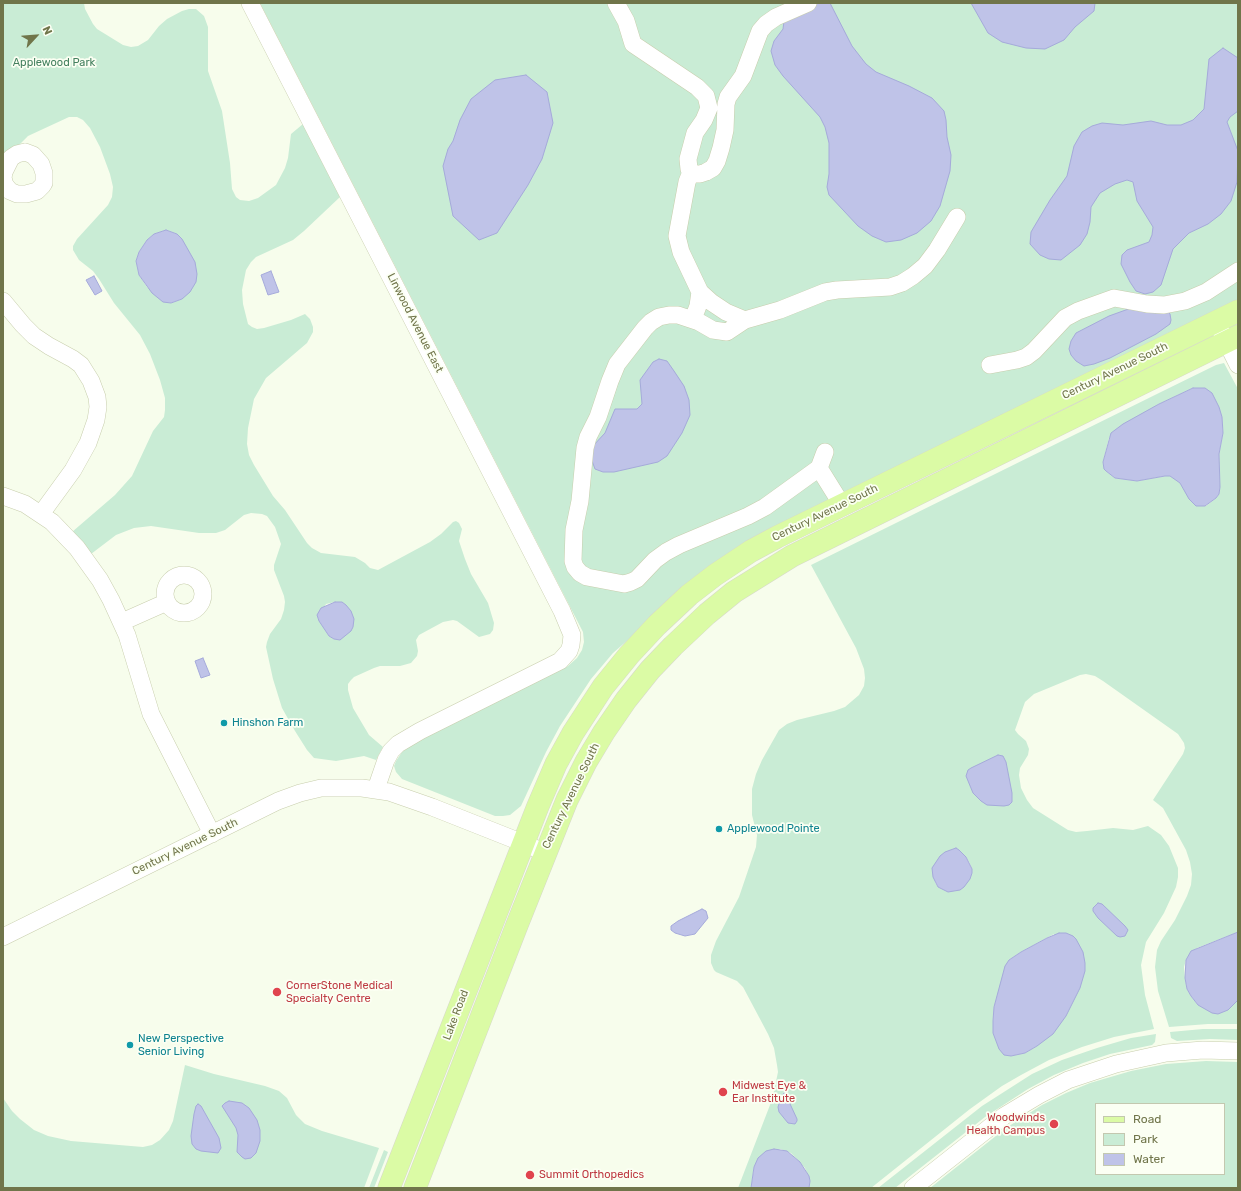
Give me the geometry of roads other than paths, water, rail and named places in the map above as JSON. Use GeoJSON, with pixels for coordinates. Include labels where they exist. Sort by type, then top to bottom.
{"type":"FeatureCollection","features":[{"type":"Feature","properties":{"kind":"main road","name":"Century Avenue South"},"geometry":{"type":"LineString","coordinates":[[523,843],[546,786],[573,733],[603,687],[642,640],[689,595],[729,566],[771,540],[1238,311]]}},
{"type":"Feature","properties":{"kind":"main road","name":"Century Avenue South"},"geometry":{"type":"LineString","coordinates":[[546,853],[567,800],[586,762],[626,700],[650,670],[673,646],[707,614],[734,592],[807,548],[1232,339]]}},
{"type":"Feature","properties":{"kind":"main road","name":"Lake Road"},"geometry":{"type":"LineString","coordinates":[[389,1188],[523,843]]}},
{"type":"Feature","properties":{"kind":"main road"},"geometry":{"type":"LineString","coordinates":[[416,1188],[546,853]]}},
{"type":"Feature","properties":{"kind":"street","name":"Linwood Avenue East"},"geometry":{"type":"LineString","coordinates":[[250,3],[571,631],[571,645],[568,654],[558,662],[420,731],[398,744],[391,751],[386,760],[376,789]]}},
{"type":"Feature","properties":{"kind":"street"},"geometry":{"type":"LineString","coordinates":[[616,3],[626,21],[632,44],[697,86],[702,90],[707,98],[709,108],[707,114],[695,133],[691,145],[688,165],[691,172],[687,182],[678,236],[681,252],[700,292],[711,302],[726,312],[745,320]]}},
{"type":"Feature","properties":{"kind":"street"},"geometry":{"type":"LineString","coordinates":[[691,172],[696,174],[704,173],[713,168],[717,161],[725,130],[728,97],[743,76],[760,31],[766,24],[779,15],[808,3]]}},
{"type":"Feature","properties":{"kind":"street"},"geometry":{"type":"LineString","coordinates":[[707,98],[726,106]]}},
{"type":"Feature","properties":{"kind":"street"},"geometry":{"type":"LineString","coordinates":[[825,452],[819,468],[765,507],[748,516],[679,544],[655,560],[637,579],[631,582],[624,584],[587,577],[580,573],[575,567],[573,561],[574,536],[580,501],[585,448],[588,437],[598,417],[617,364],[651,322],[659,317],[678,315],[693,319],[713,330],[726,332],[745,320],[780,310],[825,292],[890,287],[902,283],[925,266],[937,250],[957,216]]}},
{"type":"Feature","properties":{"kind":"street"},"geometry":{"type":"LineString","coordinates":[[990,365],[1026,357],[1065,318],[1078,311],[1114,298],[1147,304],[1164,305],[1185,301],[1206,292],[1238,271]]}},
{"type":"Feature","properties":{"kind":"street"},"geometry":{"type":"LineString","coordinates":[[693,319],[698,306],[700,292]]}},
{"type":"Feature","properties":{"kind":"street"},"geometry":{"type":"LineString","coordinates":[[3,301],[23,326],[34,336],[73,359],[90,377],[96,392],[97,414],[94,428],[88,443],[73,470],[41,514]]}},
{"type":"Feature","properties":{"kind":"street"},"geometry":{"type":"LineString","coordinates":[[1217,321],[1232,339],[1238,364]]}},
{"type":"Feature","properties":{"kind":"street"},"geometry":{"type":"LineString","coordinates":[[819,468],[842,505]]}},
{"type":"Feature","properties":{"kind":"street"},"geometry":{"type":"LineString","coordinates":[[3,496],[21,502],[41,514],[60,530],[87,560],[106,590],[122,622],[130,643],[150,711],[212,834]]}},
{"type":"Feature","properties":{"kind":"street"},"geometry":{"type":"LineString","coordinates":[[122,622],[167,602]]}},
{"type":"Feature","properties":{"kind":"street","name":"Century Avenue South"},"geometry":{"type":"LineString","coordinates":[[3,937],[278,801],[307,790],[329,787],[376,789],[405,797],[546,853]]}},
{"type":"Feature","properties":{"kind":"street"},"geometry":{"type":"LineString","coordinates":[[913,1188],[1004,1116],[1039,1094],[1068,1080],[1116,1064],[1161,1054],[1203,1050],[1238,1051]]}},
{"type":"Feature","properties":{"kind":"water"},"geometry":{"type":"Polygon","coordinates":[[[794,3],[830,3],[852,46],[866,64],[876,72],[932,98],[944,111],[951,155],[950,171],[940,206],[931,221],[917,233],[901,240],[886,242],[872,236],[858,226],[829,195],[827,187],[829,174],[829,143],[825,127],[820,117],[775,65],[771,51],[774,41],[783,29],[784,21],[794,3]]]}},
{"type":"Feature","properties":{"kind":"water"},"geometry":{"type":"Polygon","coordinates":[[[971,3],[1095,3],[1094,11],[1075,27],[1064,40],[1045,49],[1026,48],[1002,42],[988,33],[971,3]]]}},
{"type":"Feature","properties":{"kind":"water"},"geometry":{"type":"Polygon","coordinates":[[[1223,48],[1238,58],[1238,111],[1230,117],[1227,122],[1238,151],[1237,182],[1231,201],[1221,214],[1208,224],[1189,233],[1173,249],[1161,285],[1153,292],[1145,294],[1136,291],[1121,264],[1122,255],[1127,250],[1149,242],[1153,227],[1137,201],[1133,182],[1127,180],[1115,184],[1100,193],[1091,207],[1090,222],[1087,234],[1080,245],[1061,260],[1049,259],[1040,255],[1030,244],[1031,232],[1050,200],[1067,176],[1074,146],[1082,132],[1092,126],[1102,123],[1123,125],[1151,121],[1167,125],[1181,125],[1193,120],[1204,109],[1209,59],[1223,48]]]}},
{"type":"Feature","properties":{"kind":"water"},"geometry":{"type":"Polygon","coordinates":[[[526,75],[547,92],[553,123],[542,159],[528,185],[497,233],[479,240],[453,216],[443,166],[448,149],[453,141],[460,120],[471,99],[495,80],[526,75]]]}},
{"type":"Feature","properties":{"kind":"water"},"geometry":{"type":"Polygon","coordinates":[[[166,230],[177,234],[182,239],[195,262],[197,274],[196,282],[190,292],[182,299],[171,303],[163,302],[152,293],[139,275],[136,261],[139,252],[147,240],[154,234],[166,230]]]}},
{"type":"Feature","properties":{"kind":"water"},"geometry":{"type":"Polygon","coordinates":[[[271,271],[279,292],[268,295],[261,275],[271,271]]]}},
{"type":"Feature","properties":{"kind":"water"},"geometry":{"type":"Polygon","coordinates":[[[94,276],[102,291],[95,295],[86,280],[94,276]]]}},
{"type":"Feature","properties":{"kind":"water"},"geometry":{"type":"Polygon","coordinates":[[[1134,307],[1167,310],[1170,314],[1170,324],[1156,334],[1110,358],[1084,366],[1076,361],[1071,355],[1069,349],[1071,341],[1076,333],[1109,316],[1134,307]]]}},
{"type":"Feature","properties":{"kind":"water"},"geometry":{"type":"Polygon","coordinates":[[[659,359],[667,361],[684,386],[689,400],[690,415],[682,433],[667,456],[658,462],[614,472],[603,472],[595,469],[591,458],[592,447],[605,433],[615,409],[637,409],[642,404],[640,380],[653,362],[659,359]]]}},
{"type":"Feature","properties":{"kind":"water"},"geometry":{"type":"Polygon","coordinates":[[[1193,388],[1205,388],[1212,393],[1222,417],[1223,433],[1219,454],[1220,487],[1219,494],[1216,498],[1205,506],[1196,506],[1189,499],[1180,483],[1170,476],[1137,481],[1115,478],[1104,469],[1103,462],[1111,433],[1123,424],[1159,404],[1193,388]]]}},
{"type":"Feature","properties":{"kind":"water"},"geometry":{"type":"Polygon","coordinates":[[[335,602],[342,602],[346,605],[351,611],[354,619],[351,631],[340,640],[329,636],[319,621],[317,615],[321,608],[335,602]]]}},
{"type":"Feature","properties":{"kind":"water"},"geometry":{"type":"Polygon","coordinates":[[[203,658],[210,675],[201,678],[195,661],[203,658]]]}},
{"type":"Feature","properties":{"kind":"water"},"geometry":{"type":"Polygon","coordinates":[[[998,755],[1003,756],[1006,762],[1012,793],[1012,802],[1009,805],[1004,806],[987,805],[981,801],[973,793],[966,776],[968,770],[971,768],[998,755]]]}},
{"type":"Feature","properties":{"kind":"water"},"geometry":{"type":"Polygon","coordinates":[[[956,848],[966,857],[972,869],[972,873],[970,879],[964,887],[960,890],[948,892],[938,887],[933,877],[932,868],[940,856],[945,852],[956,848]]]}},
{"type":"Feature","properties":{"kind":"water"},"geometry":{"type":"Polygon","coordinates":[[[1098,903],[1102,904],[1125,926],[1128,930],[1125,936],[1117,936],[1098,918],[1093,911],[1093,908],[1098,903]]]}},
{"type":"Feature","properties":{"kind":"water"},"geometry":{"type":"Polygon","coordinates":[[[702,909],[706,911],[708,918],[695,934],[685,936],[671,930],[671,926],[678,921],[702,909]]]}},
{"type":"Feature","properties":{"kind":"water"},"geometry":{"type":"Polygon","coordinates":[[[1238,932],[1238,1000],[1228,1010],[1218,1014],[1212,1013],[1198,1005],[1187,989],[1185,978],[1186,960],[1191,951],[1238,932]]]}},
{"type":"Feature","properties":{"kind":"water"},"geometry":{"type":"Polygon","coordinates":[[[1059,933],[1066,933],[1073,936],[1083,952],[1085,971],[1080,988],[1066,1016],[1053,1034],[1025,1053],[1011,1056],[1004,1055],[999,1049],[993,1033],[993,1021],[994,1007],[1005,966],[1009,960],[1021,952],[1059,933]]]}},
{"type":"Feature","properties":{"kind":"water"},"geometry":{"type":"Polygon","coordinates":[[[785,1093],[797,1119],[795,1124],[788,1123],[779,1112],[778,1107],[783,1094],[785,1093]]]}},
{"type":"Feature","properties":{"kind":"water"},"geometry":{"type":"Polygon","coordinates":[[[229,1101],[242,1103],[249,1108],[257,1120],[260,1130],[260,1141],[256,1153],[251,1158],[245,1159],[237,1152],[238,1135],[236,1128],[222,1106],[229,1101]]]}},
{"type":"Feature","properties":{"kind":"water"},"geometry":{"type":"Polygon","coordinates":[[[198,1104],[201,1106],[219,1138],[221,1148],[218,1153],[201,1151],[196,1149],[192,1144],[191,1136],[194,1114],[198,1104]]]}},
{"type":"Feature","properties":{"kind":"water"},"geometry":{"type":"Polygon","coordinates":[[[774,1149],[787,1151],[800,1162],[809,1176],[809,1188],[751,1188],[754,1167],[758,1158],[766,1151],[774,1149]]]}},
{"type":"Feature","properties":{"kind":"place","name":"Hinshon Farm"},"geometry":{"type":"Point","coordinates":[224,723]}},
{"type":"Feature","properties":{"kind":"place","name":"Applewood Pointe"},"geometry":{"type":"Point","coordinates":[719,829]}},
{"type":"Feature","properties":{"kind":"place","name":"CornerStone Medical Specialty Centre"},"geometry":{"type":"Point","coordinates":[277,992]}},
{"type":"Feature","properties":{"kind":"place","name":"New Perspective Senior Living"},"geometry":{"type":"Point","coordinates":[130,1045]}},
{"type":"Feature","properties":{"kind":"place","name":"Midwest Eye & Ear Institute"},"geometry":{"type":"Point","coordinates":[723,1092]}},
{"type":"Feature","properties":{"kind":"place","name":"Woodwinds Health Campus"},"geometry":{"type":"Point","coordinates":[1054,1124]}},
{"type":"Feature","properties":{"kind":"place","name":"Summit Orthopedics"},"geometry":{"type":"Point","coordinates":[530,1175]}},
{"type":"Feature","properties":{"kind":"park label","name":"Applewood Park"},"geometry":{"type":"Point","coordinates":[54,63]}}]}
